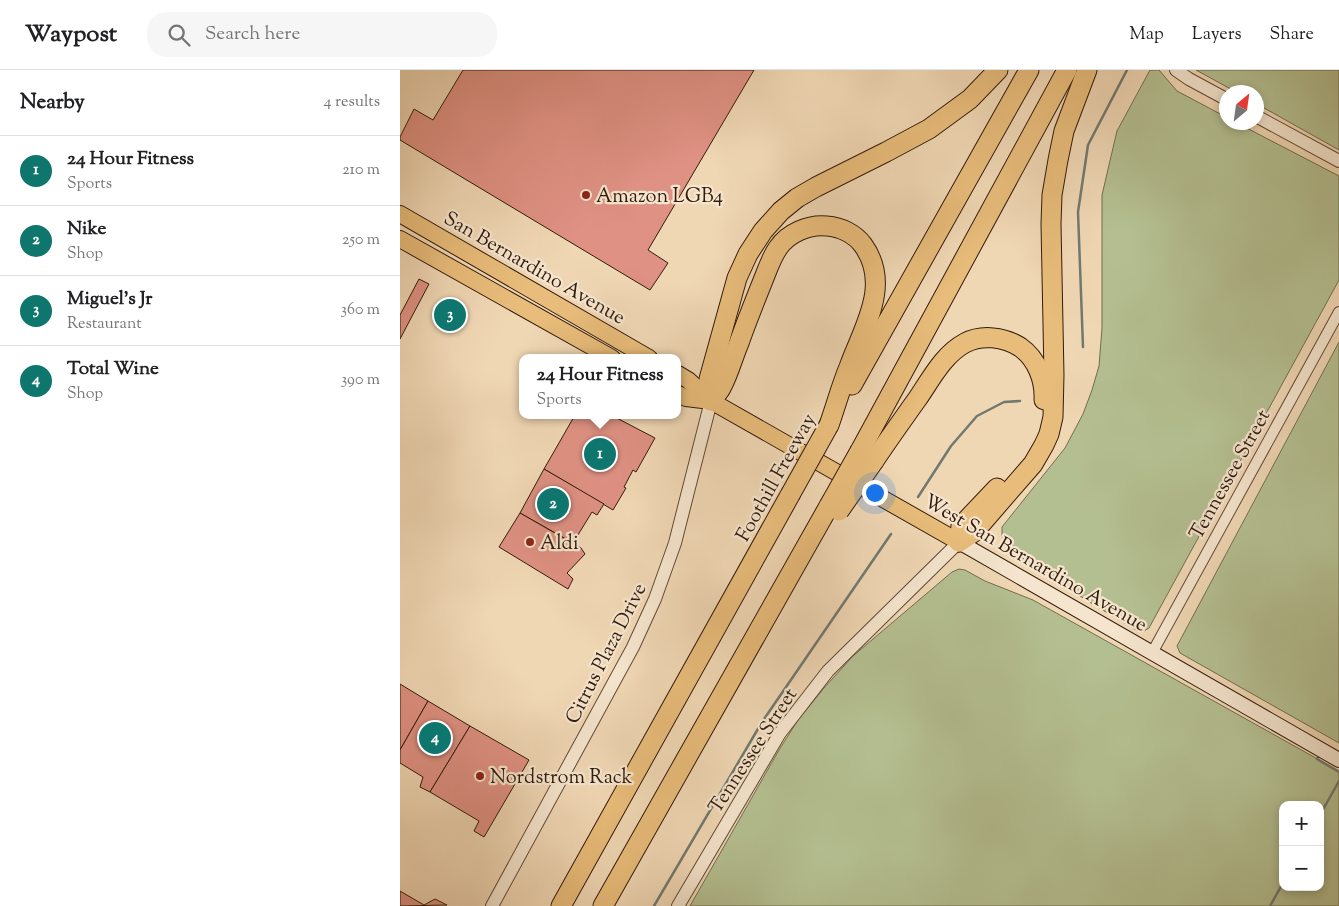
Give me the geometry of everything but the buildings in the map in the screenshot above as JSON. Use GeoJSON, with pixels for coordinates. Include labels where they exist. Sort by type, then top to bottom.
{"type":"FeatureCollection","features":[{"type":"Feature","properties":{"kind":"highway"},"geometry":{"type":"LineString","coordinates":[[711,401],[709,380],[737,278],[748,254],[763,231],[781,211],[797,198],[929,129],[970,99],[998,70]]}},
{"type":"Feature","properties":{"kind":"highway","name":"Foothill Freeway"},"geometry":{"type":"LineString","coordinates":[[561,906],[1029,70]]}},
{"type":"Feature","properties":{"kind":"highway"},"geometry":{"type":"LineString","coordinates":[[603,906],[809,541],[834,509],[867,456],[1067,70]]}},
{"type":"Feature","properties":{"kind":"highway"},"geometry":{"type":"LineString","coordinates":[[958,542],[974,532],[1033,464],[1049,434],[1053,417],[1054,375],[1052,195],[1064,131],[1088,70]]}},
{"type":"Feature","properties":{"kind":"highway"},"geometry":{"type":"LineString","coordinates":[[711,401],[722,387],[777,249],[787,238],[802,229],[819,225],[831,226],[842,229],[852,235],[869,254],[874,266],[876,293],[829,425]]}},
{"type":"Feature","properties":{"kind":"highway"},"geometry":{"type":"LineString","coordinates":[[867,456],[954,350],[966,342],[990,337],[1013,343],[1024,350],[1039,368],[1042,380],[1044,394],[1040,426],[1020,463],[961,526],[958,542]]}},
{"type":"Feature","properties":{"kind":"main road","name":"San Bernardino Avenue"},"geometry":{"type":"LineString","coordinates":[[400,214],[642,354]]}},
{"type":"Feature","properties":{"kind":"main road","name":"San Bernardino Avenue"},"geometry":{"type":"LineString","coordinates":[[400,239],[605,354]]}},
{"type":"Feature","properties":{"kind":"main road"},"geometry":{"type":"LineString","coordinates":[[681,376],[711,401]]}},
{"type":"Feature","properties":{"kind":"main road"},"geometry":{"type":"LineString","coordinates":[[681,396],[686,398],[711,401]]}},
{"type":"Feature","properties":{"kind":"main road","name":"West San Bernardino Avenue"},"geometry":{"type":"LineString","coordinates":[[711,401],[1339,760]]}},
{"type":"Feature","properties":{"kind":"street"},"geometry":{"type":"LineString","coordinates":[[1176,70],[1191,74],[1219,94]]}},
{"type":"Feature","properties":{"kind":"street"},"geometry":{"type":"LineString","coordinates":[[1264,120],[1339,161]]}},
{"type":"Feature","properties":{"kind":"street","name":"Tennessee Street"},"geometry":{"type":"LineString","coordinates":[[1152,653],[1339,312]]}},
{"type":"Feature","properties":{"kind":"street","name":"Citrus Plaza Drive"},"geometry":{"type":"LineString","coordinates":[[492,906],[628,655],[656,599],[675,543],[711,401]]}},
{"type":"Feature","properties":{"kind":"street","name":"Tennessee Street"},"geometry":{"type":"LineString","coordinates":[[678,906],[780,734],[828,671],[958,542]]}},
{"type":"Feature","properties":{"kind":"green space"},"geometry":{"type":"Polygon","coordinates":[[[1150,70],[1159,70],[1177,91],[1219,113],[1219,130],[1250,130],[1339,176],[1339,280],[1149,628],[1144,631],[1138,631],[1086,600],[1048,573],[1010,551],[1004,543],[1002,535],[1002,527],[1065,448],[1083,414],[1099,366],[1102,328],[1102,195],[1117,131],[1150,70]]]}},
{"type":"Feature","properties":{"kind":"green space"},"geometry":{"type":"Polygon","coordinates":[[[1196,70],[1339,70],[1339,150],[1264,108],[1264,85],[1223,85],[1196,70]]]}},
{"type":"Feature","properties":{"kind":"green space"},"geometry":{"type":"Polygon","coordinates":[[[1339,342],[1339,743],[1180,653],[1177,646],[1339,342]]]}},
{"type":"Feature","properties":{"kind":"green space"},"geometry":{"type":"Polygon","coordinates":[[[959,569],[1033,600],[1339,771],[1339,906],[690,906],[798,720],[853,656],[952,572],[959,569]]]}},
{"type":"Feature","properties":{"kind":"waterway"},"geometry":{"type":"LineString","coordinates":[[1083,347],[1078,212],[1088,145],[1127,70]]}},
{"type":"Feature","properties":{"kind":"waterway"},"geometry":{"type":"LineString","coordinates":[[918,497],[951,446],[977,416],[1004,402],[1020,401]]}},
{"type":"Feature","properties":{"kind":"waterway"},"geometry":{"type":"LineString","coordinates":[[654,906],[762,722],[891,534]]}},
{"type":"Feature","properties":{"kind":"waterway"},"geometry":{"type":"LineString","coordinates":[[1319,756],[1317,759],[1339,772]]}},
{"type":"Feature","properties":{"kind":"waterway"},"geometry":{"type":"LineString","coordinates":[[1324,808],[1339,781]]}},
{"type":"Feature","properties":{"kind":"waterway"},"geometry":{"type":"LineString","coordinates":[[1270,906],[1279,890]]}},
{"type":"Feature","properties":{"kind":"place","name":"Amazon LGB4"},"geometry":{"type":"Point","coordinates":[586,195]}},
{"type":"Feature","properties":{"kind":"place","name":"Miguel's Jr"},"geometry":{"type":"Point","coordinates":[450,315]}},
{"type":"Feature","properties":{"kind":"place","name":"24 Hour Fitness"},"geometry":{"type":"Point","coordinates":[600,454]}},
{"type":"Feature","properties":{"kind":"place","name":"Nike"},"geometry":{"type":"Point","coordinates":[553,504]}},
{"type":"Feature","properties":{"kind":"place","name":"Aldi"},"geometry":{"type":"Point","coordinates":[530,542]}},
{"type":"Feature","properties":{"kind":"place","name":"Total Wine"},"geometry":{"type":"Point","coordinates":[435,738]}},
{"type":"Feature","properties":{"kind":"place","name":"Nordstrom Rack"},"geometry":{"type":"Point","coordinates":[480,776]}}]}
